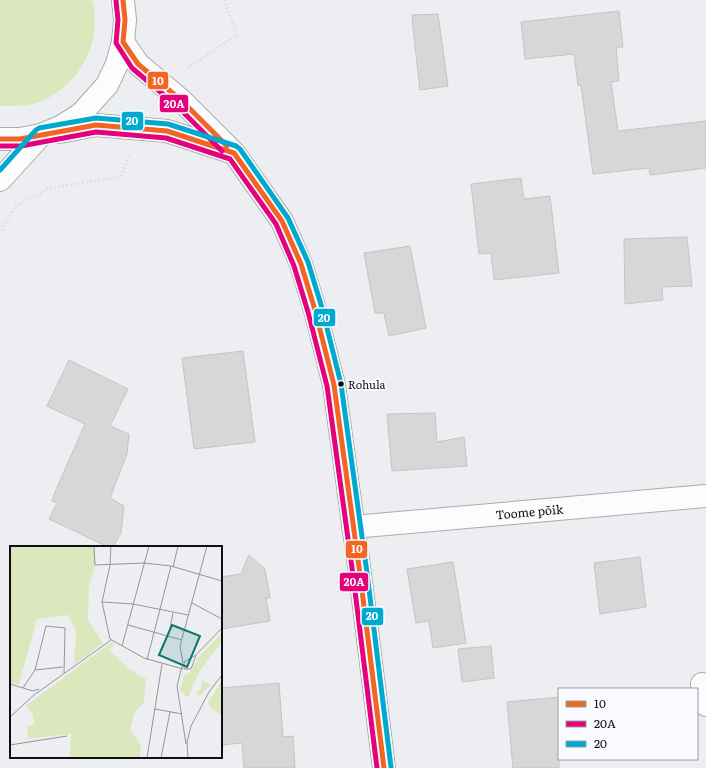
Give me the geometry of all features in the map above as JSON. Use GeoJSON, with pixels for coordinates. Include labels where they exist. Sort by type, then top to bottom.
{"type":"FeatureCollection","features":[{"type":"Feature","properties":{"kind":"main road"},"geometry":{"type":"LineString","coordinates":[[0,180],[41,135],[62,126],[81,114],[107,85],[117,64],[123,42],[125,20],[123,0]]}},
{"type":"Feature","properties":{"kind":"main road"},"geometry":{"type":"LineString","coordinates":[[123,42],[138,64],[182,101],[234,153],[282,221],[301,264],[315,310],[334,385],[384,768]]}},
{"type":"Feature","properties":{"kind":"main road"},"geometry":{"type":"LineString","coordinates":[[0,139],[20,139],[96,125],[167,131],[234,153]]}},
{"type":"Feature","properties":{"kind":"main road","name":"Toome põik"},"geometry":{"type":"LineString","coordinates":[[353,527],[706,496]]}},
{"type":"Feature","properties":{"kind":"main road"},"geometry":{"type":"LineString","coordinates":[[702,684],[706,705]]}},
{"type":"Feature","properties":{"kind":"path"},"geometry":{"type":"LineString","coordinates":[[224,0],[237,35]]}},
{"type":"Feature","properties":{"kind":"green space"},"geometry":{"type":"Polygon","coordinates":[[[0,0],[92,0],[95,16],[94,31],[91,46],[85,61],[77,74],[66,86],[53,95],[34,104],[0,106],[0,0]]]}},
{"type":"Feature","properties":{"kind":"building"},"geometry":{"type":"Polygon","coordinates":[[[619,11],[623,47],[616,47],[619,81],[611,82],[618,131],[706,121],[706,168],[650,175],[649,168],[593,174],[581,85],[578,86],[574,54],[525,59],[521,22],[619,11]]]}},
{"type":"Feature","properties":{"kind":"building"},"geometry":{"type":"Polygon","coordinates":[[[438,14],[448,86],[420,90],[412,15],[438,14]]]}},
{"type":"Feature","properties":{"kind":"building"},"geometry":{"type":"Polygon","coordinates":[[[521,178],[524,199],[550,196],[559,273],[494,280],[491,253],[479,254],[471,184],[521,178]]]}},
{"type":"Feature","properties":{"kind":"building"},"geometry":{"type":"Polygon","coordinates":[[[687,237],[692,286],[662,287],[663,300],[625,304],[624,239],[687,237]]]}},
{"type":"Feature","properties":{"kind":"building"},"geometry":{"type":"Polygon","coordinates":[[[410,246],[426,328],[389,336],[384,313],[375,313],[364,253],[410,246]]]}},
{"type":"Feature","properties":{"kind":"building"},"geometry":{"type":"Polygon","coordinates":[[[243,351],[255,442],[194,449],[182,358],[243,351]]]}},
{"type":"Feature","properties":{"kind":"building"},"geometry":{"type":"Polygon","coordinates":[[[69,360],[128,389],[110,426],[129,434],[127,454],[110,498],[124,506],[121,533],[114,546],[106,546],[49,519],[57,503],[52,501],[55,492],[85,424],[47,406],[69,360]]]}},
{"type":"Feature","properties":{"kind":"building"},"geometry":{"type":"Polygon","coordinates":[[[435,413],[437,442],[464,437],[467,466],[392,471],[387,414],[435,413]]]}},
{"type":"Feature","properties":{"kind":"building"},"geometry":{"type":"Polygon","coordinates":[[[249,555],[265,569],[270,598],[266,598],[270,621],[222,629],[222,577],[241,574],[249,555]]]}},
{"type":"Feature","properties":{"kind":"building"},"geometry":{"type":"Polygon","coordinates":[[[640,557],[646,607],[600,614],[594,563],[640,557]]]}},
{"type":"Feature","properties":{"kind":"building"},"geometry":{"type":"Polygon","coordinates":[[[453,562],[466,643],[433,648],[429,621],[416,623],[407,569],[453,562]]]}},
{"type":"Feature","properties":{"kind":"building"},"geometry":{"type":"Polygon","coordinates":[[[491,646],[494,678],[462,682],[458,649],[491,646]]]}},
{"type":"Feature","properties":{"kind":"building"},"geometry":{"type":"Polygon","coordinates":[[[279,683],[283,737],[293,736],[295,768],[244,768],[242,743],[222,745],[222,688],[279,683]]]}},
{"type":"Feature","properties":{"kind":"building"},"geometry":{"type":"Polygon","coordinates":[[[558,697],[559,768],[513,768],[507,702],[558,697]]]}},
{"type":"Feature","properties":{"kind":"transit line","name":"10"},"geometry":{"type":"LineString","coordinates":[[123,0],[125,20],[123,42],[138,64],[182,101],[227,146]]}},
{"type":"Feature","properties":{"kind":"transit line","name":"20A"},"geometry":{"type":"LineString","coordinates":[[116,1],[118,20],[116,43],[132,68],[177,106],[222,151]]}},
{"type":"Feature","properties":{"kind":"transit line","name":"20"},"geometry":{"type":"LineString","coordinates":[[0,170],[39,128],[96,118],[168,124],[236,146],[240,149],[288,218],[308,262],[322,308],[341,384],[367,573],[391,767]]}},
{"type":"Feature","properties":{"kind":"transit line","name":"10"},"geometry":{"type":"LineString","coordinates":[[0,139],[20,139],[96,125],[167,131],[234,153],[282,221],[301,264],[315,310],[334,385],[360,574],[384,768]]}},
{"type":"Feature","properties":{"kind":"transit line","name":"20A"},"geometry":{"type":"LineString","coordinates":[[0,146],[21,146],[96,132],[166,138],[230,159],[276,224],[294,266],[308,312],[327,386],[353,575],[377,768]]}},
{"type":"Feature","properties":{"kind":"place","name":"Rohula"},"geometry":{"type":"Point","coordinates":[341,384]}}]}
